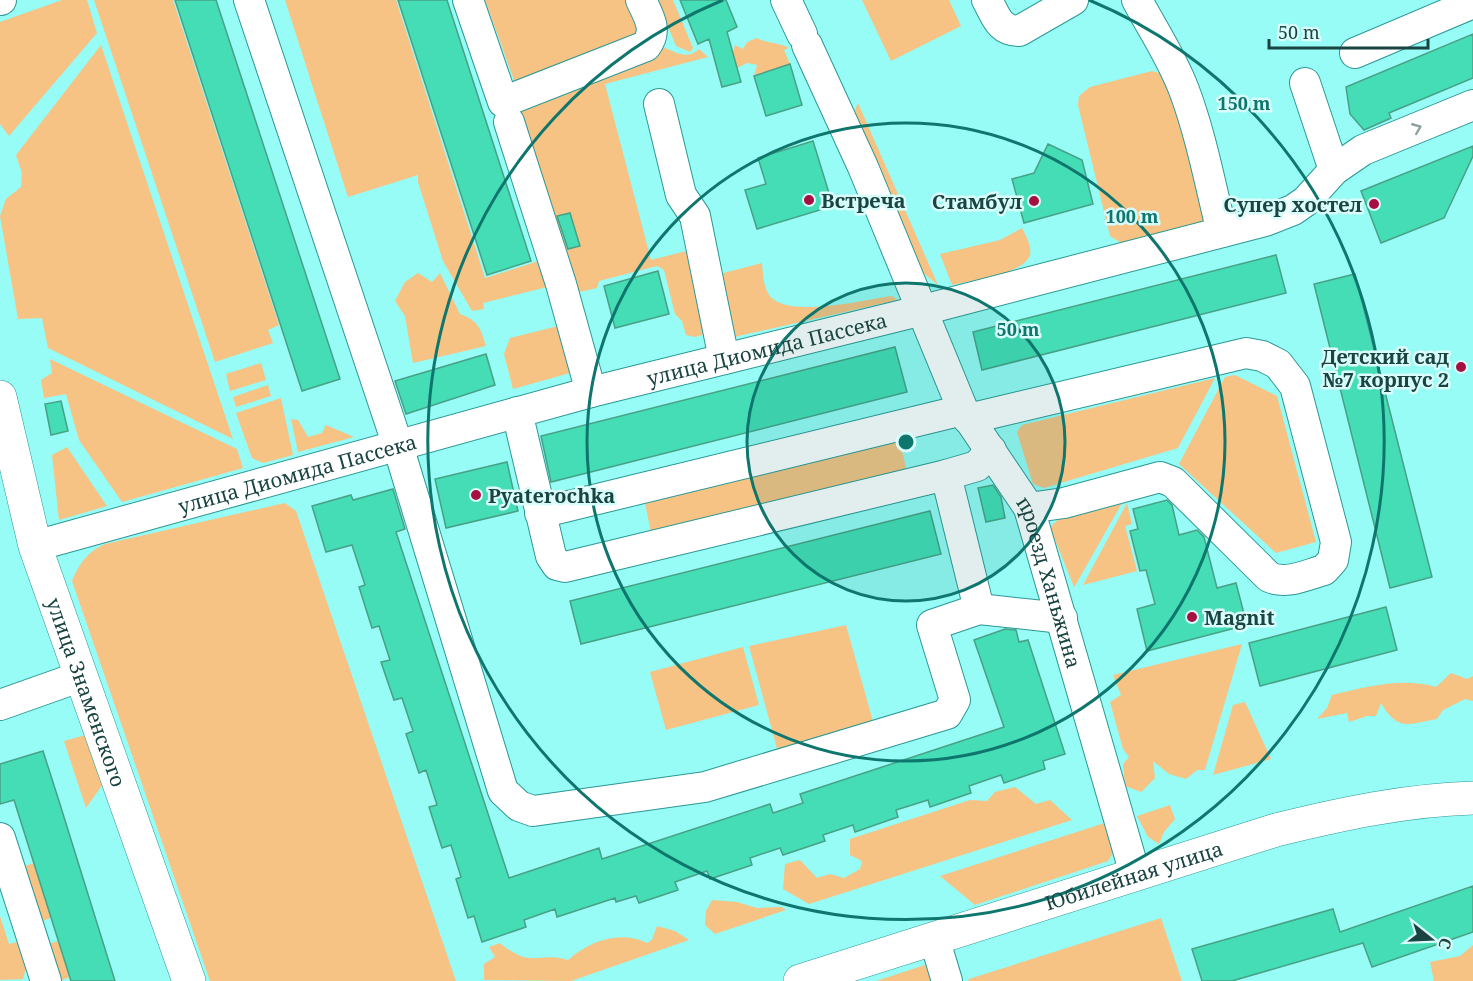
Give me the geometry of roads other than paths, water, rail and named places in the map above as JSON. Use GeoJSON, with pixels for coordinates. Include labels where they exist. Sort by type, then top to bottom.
{"type":"FeatureCollection","features":[{"type":"Feature","properties":{"kind":"main road","name":"улица Знаменского"},"geometry":{"type":"LineString","coordinates":[[0,397],[35,546],[189,981]]}},
{"type":"Feature","properties":{"kind":"main road","name":"Юбилейная улица"},"geometry":{"type":"LineString","coordinates":[[800,981],[1276,830],[1353,812],[1442,799],[1473,798]]}},
{"type":"Feature","properties":{"kind":"street"},"geometry":{"type":"LineString","coordinates":[[249,0],[398,446],[503,791],[519,806],[533,811],[705,787],[947,714],[955,700],[932,625],[979,609],[1062,618]]}},
{"type":"Feature","properties":{"kind":"street"},"geometry":{"type":"LineString","coordinates":[[468,0],[503,102],[646,46],[652,37],[652,26],[642,0]]}},
{"type":"Feature","properties":{"kind":"street","name":"проезд Ханьжина"},"geometry":{"type":"LineString","coordinates":[[786,0],[923,310],[966,415],[1029,508],[1135,874]]}},
{"type":"Feature","properties":{"kind":"street"},"geometry":{"type":"LineString","coordinates":[[987,0],[1001,26],[1009,31],[1019,31],[1073,0]]}},
{"type":"Feature","properties":{"kind":"street"},"geometry":{"type":"LineString","coordinates":[[1137,0],[1165,49],[1183,89],[1197,130],[1222,232]]}},
{"type":"Feature","properties":{"kind":"street"},"geometry":{"type":"LineString","coordinates":[[1354,53],[1473,3]]}},
{"type":"Feature","properties":{"kind":"street"},"geometry":{"type":"LineString","coordinates":[[1305,83],[1334,170]]}},
{"type":"Feature","properties":{"kind":"street"},"geometry":{"type":"LineString","coordinates":[[659,104],[681,195],[695,216],[724,359]]}},
{"type":"Feature","properties":{"kind":"street","name":"улица Диомида Пассека"},"geometry":{"type":"LineString","coordinates":[[35,546],[591,392],[923,310],[1264,221],[1293,210],[1306,201],[1334,170],[1363,150],[1473,105]]}},
{"type":"Feature","properties":{"kind":"street"},"geometry":{"type":"LineString","coordinates":[[509,123],[561,284],[591,392]]}},
{"type":"Feature","properties":{"kind":"street"},"geometry":{"type":"LineString","coordinates":[[540,513],[1246,353],[1262,356],[1278,364],[1295,386],[1336,542],[1336,552],[1324,570],[1284,581],[1269,577],[1173,482],[1160,477],[1064,503],[1029,508]]}},
{"type":"Feature","properties":{"kind":"street"},"geometry":{"type":"LineString","coordinates":[[518,412],[552,556],[557,565],[565,567],[946,475],[977,466],[991,450]]}},
{"type":"Feature","properties":{"kind":"street"},"geometry":{"type":"LineString","coordinates":[[946,475],[979,609]]}},
{"type":"Feature","properties":{"kind":"street"},"geometry":{"type":"LineString","coordinates":[[0,705],[80,677]]}},
{"type":"Feature","properties":{"kind":"street"},"geometry":{"type":"LineString","coordinates":[[0,838],[46,981]]}},
{"type":"Feature","properties":{"kind":"street"},"geometry":{"type":"LineString","coordinates":[[934,938],[947,981]]}},
{"type":"Feature","properties":{"kind":"place","name":"Встреча"},"geometry":{"type":"Point","coordinates":[809,200]}},
{"type":"Feature","properties":{"kind":"place","name":"Стамбул"},"geometry":{"type":"Point","coordinates":[1034,201]}},
{"type":"Feature","properties":{"kind":"place","name":"Супер хостел"},"geometry":{"type":"Point","coordinates":[1374,204]}},
{"type":"Feature","properties":{"kind":"place","name":"Детский сад №7 корпус 2"},"geometry":{"type":"Point","coordinates":[1461,367]}},
{"type":"Feature","properties":{"kind":"place","name":"Pyaterochka"},"geometry":{"type":"Point","coordinates":[476,495]}},
{"type":"Feature","properties":{"kind":"place","name":"Magnit"},"geometry":{"type":"Point","coordinates":[1192,617]}}]}
